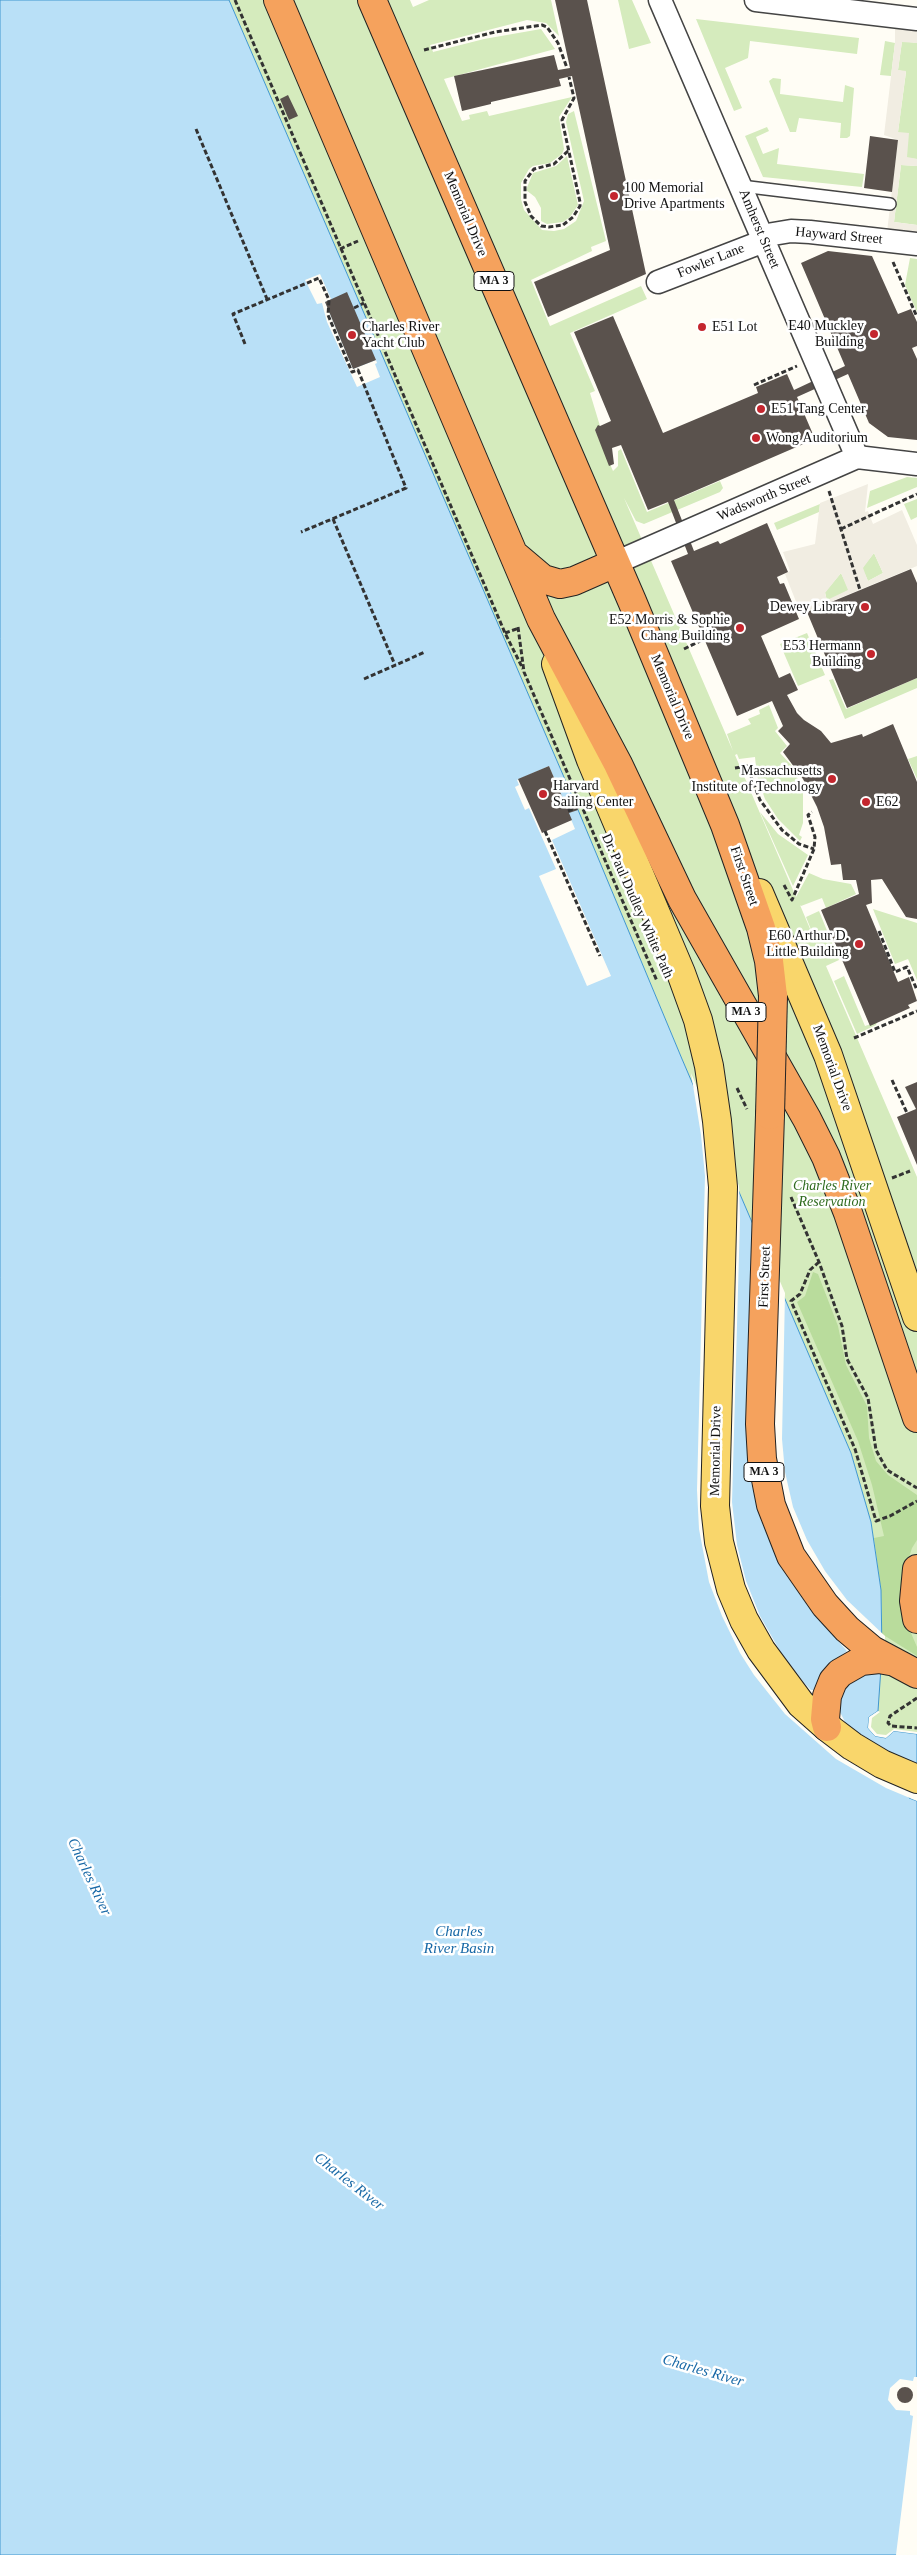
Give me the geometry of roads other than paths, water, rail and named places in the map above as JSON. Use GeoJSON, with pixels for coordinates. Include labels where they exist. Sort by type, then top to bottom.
{"type":"FeatureCollection","features":[{"type":"Feature","properties":{"kind":"highway","name":"Memorial Drive"},"geometry":{"type":"LineString","coordinates":[[278,0],[516,556],[530,624],[618,764],[682,899],[820,1144],[845,1205],[917,1418]]}},
{"type":"Feature","properties":{"kind":"highway","name":"Memorial Drive"},"geometry":{"type":"LineString","coordinates":[[372,0],[615,563],[725,825]]}},
{"type":"Feature","properties":{"kind":"highway"},"geometry":{"type":"LineString","coordinates":[[516,556],[543,579],[555,584],[574,581],[615,563]]}},
{"type":"Feature","properties":{"kind":"highway","name":"First Street"},"geometry":{"type":"LineString","coordinates":[[725,825],[761,928],[769,962],[773,996],[760,1436],[764,1471],[774,1516],[791,1556],[816,1594],[855,1637],[890,1661],[917,1674]]}},
{"type":"Feature","properties":{"kind":"highway"},"geometry":{"type":"LineString","coordinates":[[917,1569],[914,1601],[917,1619]]}},
{"type":"Feature","properties":{"kind":"highway"},"geometry":{"type":"LineString","coordinates":[[827,1727],[824,1719],[827,1696],[840,1673],[861,1662],[878,1659],[890,1661]]}},
{"type":"Feature","properties":{"kind":"main road","name":"Memorial Drive"},"geometry":{"type":"LineString","coordinates":[[530,624],[661,921],[690,998],[709,1066],[717,1122],[723,1187],[715,1489],[719,1542],[737,1605],[760,1650],[790,1692],[827,1727],[868,1756],[917,1779]]}},
{"type":"Feature","properties":{"kind":"main road","name":"Memorial Drive"},"geometry":{"type":"LineString","coordinates":[[725,825],[770,917],[822,1038],[917,1317]]}},
{"type":"Feature","properties":{"kind":"street","name":"Amherst Street"},"geometry":{"type":"LineString","coordinates":[[660,0],[857,458]]}},
{"type":"Feature","properties":{"kind":"street"},"geometry":{"type":"LineString","coordinates":[[756,0],[917,19]]}},
{"type":"Feature","properties":{"kind":"street","name":"Hayward Street"},"geometry":{"type":"LineString","coordinates":[[763,238],[791,231],[917,244]]}},
{"type":"Feature","properties":{"kind":"street","name":"Fowler Lane"},"geometry":{"type":"LineString","coordinates":[[658,282],[763,238]]}},
{"type":"Feature","properties":{"kind":"street","name":"Wadsworth Street"},"geometry":{"type":"LineString","coordinates":[[615,563],[857,458],[917,464]]}},
{"type":"Feature","properties":{"kind":"lane"},"geometry":{"type":"LineString","coordinates":[[740,186],[890,204]]}},
{"type":"Feature","properties":{"kind":"water","name":"Charles River Basin"},"geometry":{"type":"Polygon","coordinates":[[[0,0],[229,0],[576,805],[682,1059],[851,1453],[871,1522],[881,1590],[882,1653],[878,1711],[869,1717],[868,1728],[875,1736],[886,1738],[894,1731],[917,1734],[917,1779],[909,1798],[917,1801],[917,2555],[0,2555],[0,0]]]}},
{"type":"Feature","properties":{"kind":"place","name":"100 Memorial Drive Apartments"},"geometry":{"type":"Point","coordinates":[614,196]}},
{"type":"Feature","properties":{"kind":"place","name":"E51 Lot"},"geometry":{"type":"Point","coordinates":[702,327]}},
{"type":"Feature","properties":{"kind":"place","name":"E40 Muckley Building"},"geometry":{"type":"Point","coordinates":[874,334]}},
{"type":"Feature","properties":{"kind":"place","name":"Charles River Yacht Club"},"geometry":{"type":"Point","coordinates":[352,335]}},
{"type":"Feature","properties":{"kind":"place","name":"E51 Tang Center"},"geometry":{"type":"Point","coordinates":[761,409]}},
{"type":"Feature","properties":{"kind":"place","name":"Wong Auditorium"},"geometry":{"type":"Point","coordinates":[756,438]}},
{"type":"Feature","properties":{"kind":"place","name":"Dewey Library"},"geometry":{"type":"Point","coordinates":[865,607]}},
{"type":"Feature","properties":{"kind":"place","name":"E52 Morris & Sophie Chang Building"},"geometry":{"type":"Point","coordinates":[740,628]}},
{"type":"Feature","properties":{"kind":"place","name":"E53 Hermann Building"},"geometry":{"type":"Point","coordinates":[871,654]}},
{"type":"Feature","properties":{"kind":"place","name":"Massachusetts Institute of Technology"},"geometry":{"type":"Point","coordinates":[832,779]}},
{"type":"Feature","properties":{"kind":"place","name":"Harvard Sailing Center"},"geometry":{"type":"Point","coordinates":[543,794]}},
{"type":"Feature","properties":{"kind":"place","name":"E62"},"geometry":{"type":"Point","coordinates":[866,802]}},
{"type":"Feature","properties":{"kind":"place","name":"E60 Arthur D. Little Building"},"geometry":{"type":"Point","coordinates":[859,944]}},
{"type":"Feature","properties":{"kind":"park label","name":"Charles River Reservation"},"geometry":{"type":"Point","coordinates":[832,1194]}},
{"type":"Feature","properties":{"kind":"water label","name":"Charles River"},"geometry":{"type":"Point","coordinates":[89,1877]}},
{"type":"Feature","properties":{"kind":"water label","name":"Charles River"},"geometry":{"type":"Point","coordinates":[349,2182]}},
{"type":"Feature","properties":{"kind":"water label","name":"Charles River"},"geometry":{"type":"Point","coordinates":[703,2371]}}]}
